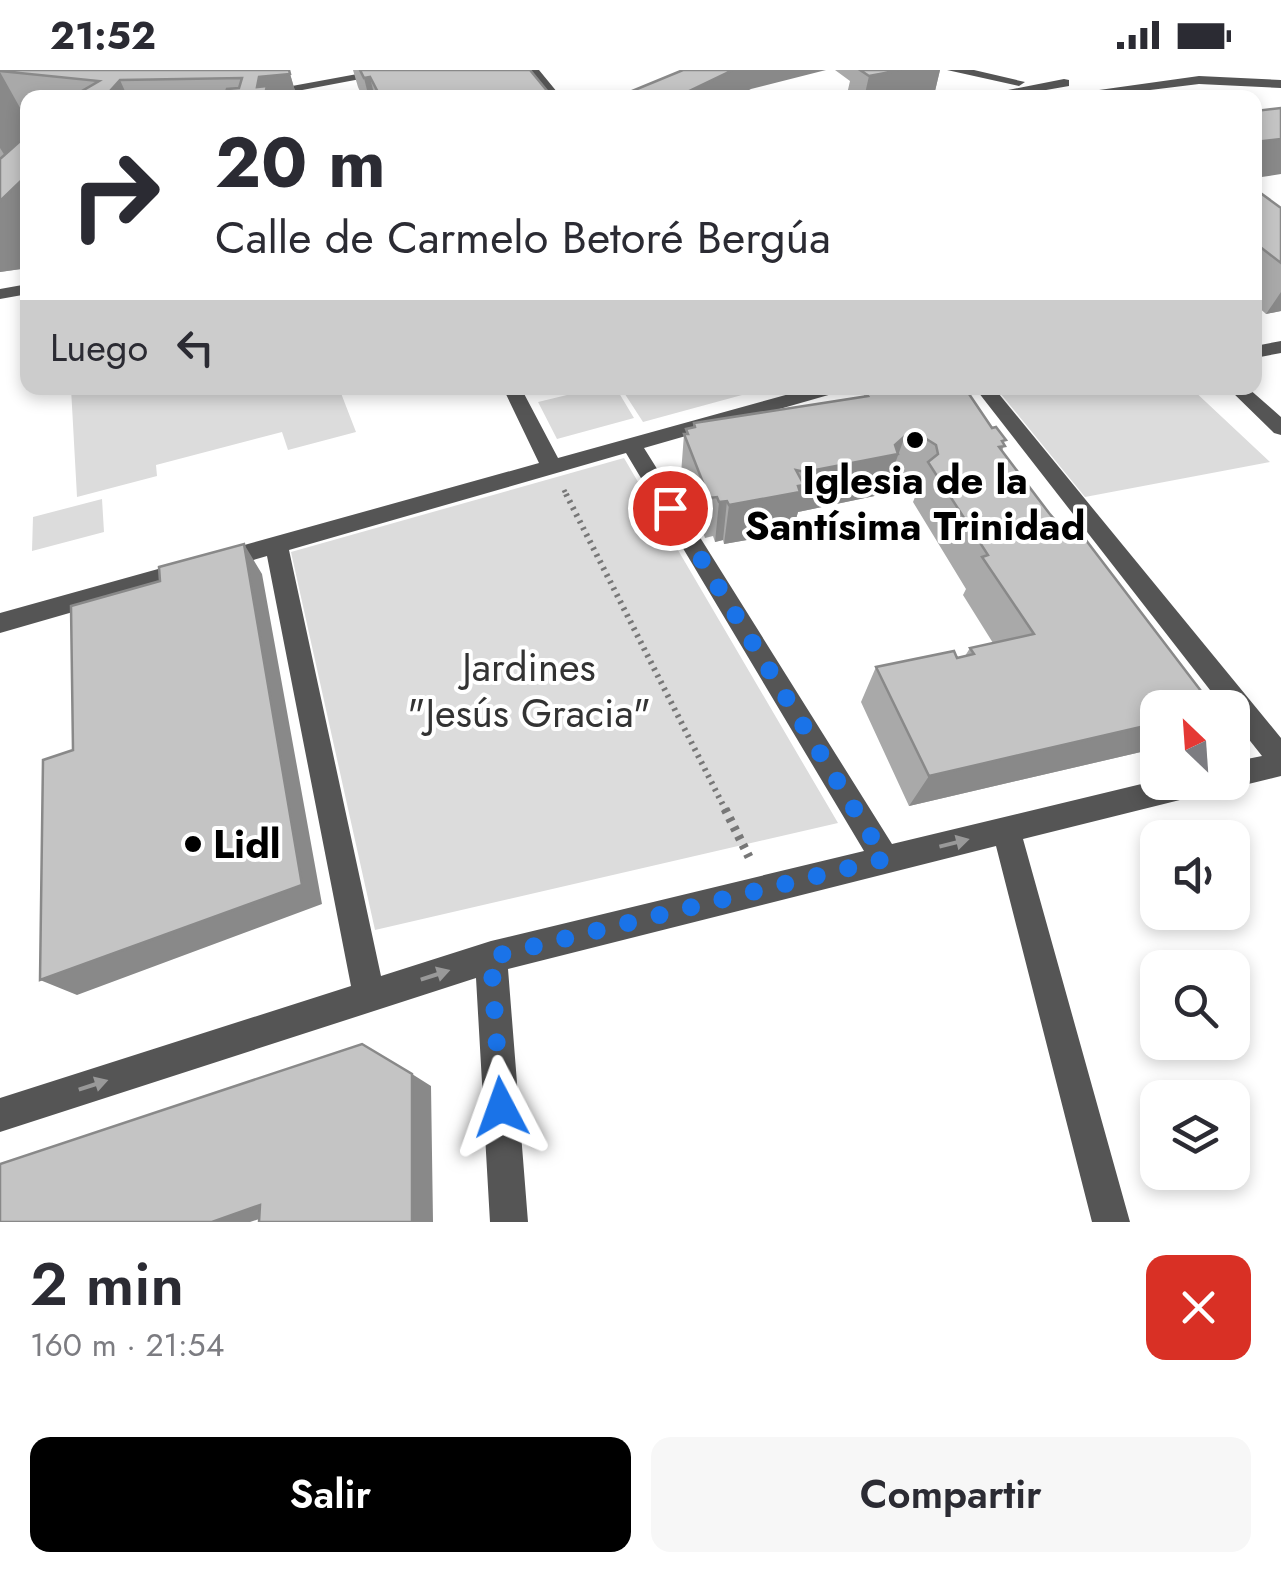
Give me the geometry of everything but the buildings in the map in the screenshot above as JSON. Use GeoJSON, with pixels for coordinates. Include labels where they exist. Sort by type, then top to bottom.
{"type":"FeatureCollection","features":[{"type":"Feature","properties":{"kind":"street"},"geometry":{"type":"LineString","coordinates":[[281,90],[402,70]]}},
{"type":"Feature","properties":{"kind":"street"},"geometry":{"type":"LineString","coordinates":[[532,70],[549,90]]}},
{"type":"Feature","properties":{"kind":"street"},"geometry":{"type":"LineString","coordinates":[[945,70],[964,90]]}},
{"type":"Feature","properties":{"kind":"street"},"geometry":{"type":"LineString","coordinates":[[953,70],[1000,80],[1059,84]]}},
{"type":"Feature","properties":{"kind":"street"},"geometry":{"type":"LineString","coordinates":[[1022,90],[1180,76],[1281,84]]}},
{"type":"Feature","properties":{"kind":"street"},"geometry":{"type":"LineString","coordinates":[[1096,90],[1180,76]]}},
{"type":"Feature","properties":{"kind":"street"},"geometry":{"type":"LineString","coordinates":[[516,395],[552,466]]}},
{"type":"Feature","properties":{"kind":"street"},"geometry":{"type":"LineString","coordinates":[[0,623],[807,395]]}},
{"type":"Feature","properties":{"kind":"street"},"geometry":{"type":"LineString","coordinates":[[990,395],[1281,761],[1250,770]]}},
{"type":"Feature","properties":{"kind":"street"},"geometry":{"type":"LineString","coordinates":[[1245,395],[1281,428]]}},
{"type":"Feature","properties":{"kind":"street"},"geometry":{"type":"LineString","coordinates":[[631,444],[885,859]]}},
{"type":"Feature","properties":{"kind":"street"},"geometry":{"type":"LineString","coordinates":[[276,545],[369,996]]}},
{"type":"Feature","properties":{"kind":"street"},"geometry":{"type":"LineString","coordinates":[[0,1115],[491,957],[1140,797]]}},
{"type":"Feature","properties":{"kind":"street"},"geometry":{"type":"LineString","coordinates":[[1006,830],[1111,1222]]}},
{"type":"Feature","properties":{"kind":"street"},"geometry":{"type":"LineString","coordinates":[[491,957],[508,1222]]}},
{"type":"Feature","properties":{"kind":"path"},"geometry":{"type":"LineString","coordinates":[[552,466],[749,857]]}},
{"type":"Feature","properties":{"kind":"green space"},"geometry":{"type":"Polygon","coordinates":[[[71,395],[342,395],[356,432],[288,450],[282,432],[156,465],[157,476],[77,497],[71,395]]]}},
{"type":"Feature","properties":{"kind":"green space"},"geometry":{"type":"Polygon","coordinates":[[[567,395],[620,395],[634,418],[557,439],[538,402],[567,395]]]}},
{"type":"Feature","properties":{"kind":"green space"},"geometry":{"type":"Polygon","coordinates":[[[626,395],[742,395],[643,422],[626,395]]]}},
{"type":"Feature","properties":{"kind":"green space"},"geometry":{"type":"Polygon","coordinates":[[[1002,395],[1198,395],[1270,462],[1085,497],[1002,395]]]}},
{"type":"Feature","properties":{"kind":"green space","name":"Jardines \"Jesús Gracia\""},"geometry":{"type":"Polygon","coordinates":[[[624,458],[838,823],[375,930],[291,552],[624,458]]]}},
{"type":"Feature","properties":{"kind":"green space"},"geometry":{"type":"Polygon","coordinates":[[[102,499],[104,532],[32,551],[33,517],[102,499]]]}},
{"type":"Feature","properties":{"kind":"place","name":"Iglesia de la Santísima Trinidad"},"geometry":{"type":"Point","coordinates":[915,440]}},
{"type":"Feature","properties":{"kind":"place","name":"Lidl"},"geometry":{"type":"Point","coordinates":[193,844]}},
{"type":"Feature","properties":{"kind":"route"},"geometry":{"type":"LineString","coordinates":[[501,1107],[491,957],[885,859],[670,508]]}}]}
